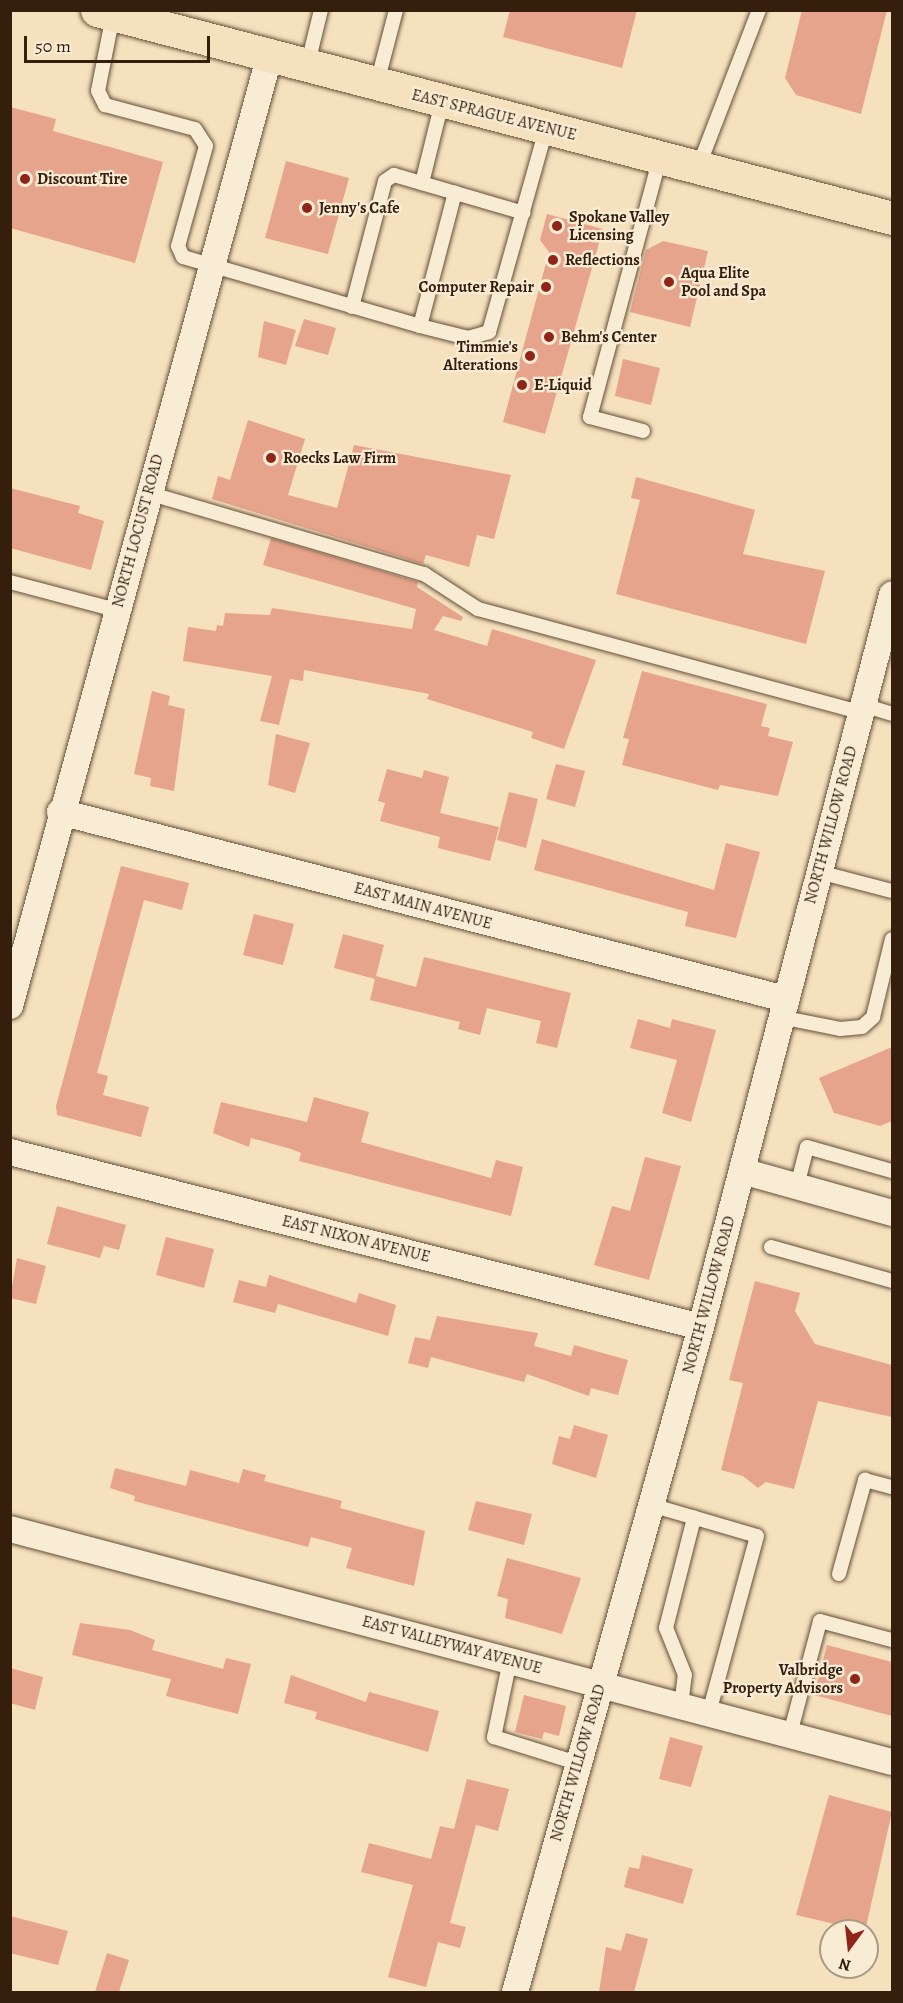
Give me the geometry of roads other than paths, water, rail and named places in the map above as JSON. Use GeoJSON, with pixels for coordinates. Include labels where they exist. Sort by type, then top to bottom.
{"type":"FeatureCollection","features":[{"type":"Feature","properties":{"kind":"main road","name":"EAST SPRAGUE AVENUE"},"geometry":{"type":"LineString","coordinates":[[105,13],[159,19],[269,58],[892,218]]}},
{"type":"Feature","properties":{"kind":"street","name":"NORTH LOCUST ROAD"},"geometry":{"type":"LineString","coordinates":[[10,1006],[60,812],[269,58]]}},
{"type":"Feature","properties":{"kind":"street","name":"NORTH WILLOW ROAD"},"geometry":{"type":"LineString","coordinates":[[515,1992],[577,1763],[701,1327],[782,1008],[892,595]]}},
{"type":"Feature","properties":{"kind":"street","name":"EAST MAIN AVENUE"},"geometry":{"type":"LineString","coordinates":[[60,812],[782,1008]]}},
{"type":"Feature","properties":{"kind":"street","name":"EAST NIXON AVENUE"},"geometry":{"type":"LineString","coordinates":[[10,1152],[701,1327]]}},
{"type":"Feature","properties":{"kind":"street"},"geometry":{"type":"LineString","coordinates":[[742,1171],[892,1213]]}},
{"type":"Feature","properties":{"kind":"street","name":"EAST VALLEYWAY AVENUE"},"geometry":{"type":"LineString","coordinates":[[10,1529],[892,1762]]}},
{"type":"Feature","properties":{"kind":"lane"},"geometry":{"type":"LineString","coordinates":[[307,67],[321,10]]}},
{"type":"Feature","properties":{"kind":"lane"},"geometry":{"type":"LineString","coordinates":[[376,85],[396,10]]}},
{"type":"Feature","properties":{"kind":"lane"},"geometry":{"type":"LineString","coordinates":[[698,168],[759,10]]}},
{"type":"Feature","properties":{"kind":"lane"},"geometry":{"type":"LineString","coordinates":[[105,13],[98,91],[105,105],[195,129],[206,146],[178,246],[183,257],[420,326],[468,338],[489,332],[546,129]]}},
{"type":"Feature","properties":{"kind":"lane"},"geometry":{"type":"LineString","coordinates":[[422,183],[442,102]]}},
{"type":"Feature","properties":{"kind":"lane"},"geometry":{"type":"LineString","coordinates":[[643,431],[590,417],[660,158]]}},
{"type":"Feature","properties":{"kind":"lane"},"geometry":{"type":"LineString","coordinates":[[352,307],[385,181],[394,175],[524,213]]}},
{"type":"Feature","properties":{"kind":"lane"},"geometry":{"type":"LineString","coordinates":[[420,326],[455,193]]}},
{"type":"Feature","properties":{"kind":"lane"},"geometry":{"type":"LineString","coordinates":[[148,493],[424,574],[477,609],[862,709],[892,714]]}},
{"type":"Feature","properties":{"kind":"lane"},"geometry":{"type":"LineString","coordinates":[[10,582],[116,610]]}},
{"type":"Feature","properties":{"kind":"lane"},"geometry":{"type":"LineString","coordinates":[[819,872],[892,891]]}},
{"type":"Feature","properties":{"kind":"lane"},"geometry":{"type":"LineString","coordinates":[[782,1008],[840,1029],[862,1027],[873,1017],[892,939]]}},
{"type":"Feature","properties":{"kind":"lane"},"geometry":{"type":"LineString","coordinates":[[797,1186],[807,1147],[892,1171]]}},
{"type":"Feature","properties":{"kind":"lane"},"geometry":{"type":"LineString","coordinates":[[771,1247],[892,1281]]}},
{"type":"Feature","properties":{"kind":"lane"},"geometry":{"type":"LineString","coordinates":[[839,1574],[865,1480],[892,1487]]}},
{"type":"Feature","properties":{"kind":"lane"},"geometry":{"type":"LineString","coordinates":[[651,1505],[757,1536],[709,1713]]}},
{"type":"Feature","properties":{"kind":"lane"},"geometry":{"type":"LineString","coordinates":[[681,1706],[685,1675],[666,1628],[694,1518]]}},
{"type":"Feature","properties":{"kind":"lane"},"geometry":{"type":"LineString","coordinates":[[790,1734],[820,1621],[892,1640]]}},
{"type":"Feature","properties":{"kind":"lane"},"geometry":{"type":"LineString","coordinates":[[510,1660],[494,1737],[577,1763]]}},
{"type":"Feature","properties":{"kind":"place","name":"Discount Tire"},"geometry":{"type":"Point","coordinates":[25,179]}},
{"type":"Feature","properties":{"kind":"place","name":"Jenny's Cafe"},"geometry":{"type":"Point","coordinates":[307,208]}},
{"type":"Feature","properties":{"kind":"place","name":"Spokane Valley Licensing"},"geometry":{"type":"Point","coordinates":[557,226]}},
{"type":"Feature","properties":{"kind":"place","name":"Reflections"},"geometry":{"type":"Point","coordinates":[553,260]}},
{"type":"Feature","properties":{"kind":"place","name":"Aqua Elite Pool and Spa"},"geometry":{"type":"Point","coordinates":[669,282]}},
{"type":"Feature","properties":{"kind":"place","name":"Computer Repair"},"geometry":{"type":"Point","coordinates":[546,287]}},
{"type":"Feature","properties":{"kind":"place","name":"Behm's Center"},"geometry":{"type":"Point","coordinates":[549,337]}},
{"type":"Feature","properties":{"kind":"place","name":"Timmie's Alterations"},"geometry":{"type":"Point","coordinates":[530,356]}},
{"type":"Feature","properties":{"kind":"place","name":"E-Liquid"},"geometry":{"type":"Point","coordinates":[522,385]}},
{"type":"Feature","properties":{"kind":"place","name":"Roecks Law Firm"},"geometry":{"type":"Point","coordinates":[271,458]}},
{"type":"Feature","properties":{"kind":"place","name":"Valbridge Property Advisors"},"geometry":{"type":"Point","coordinates":[855,1679]}}]}
